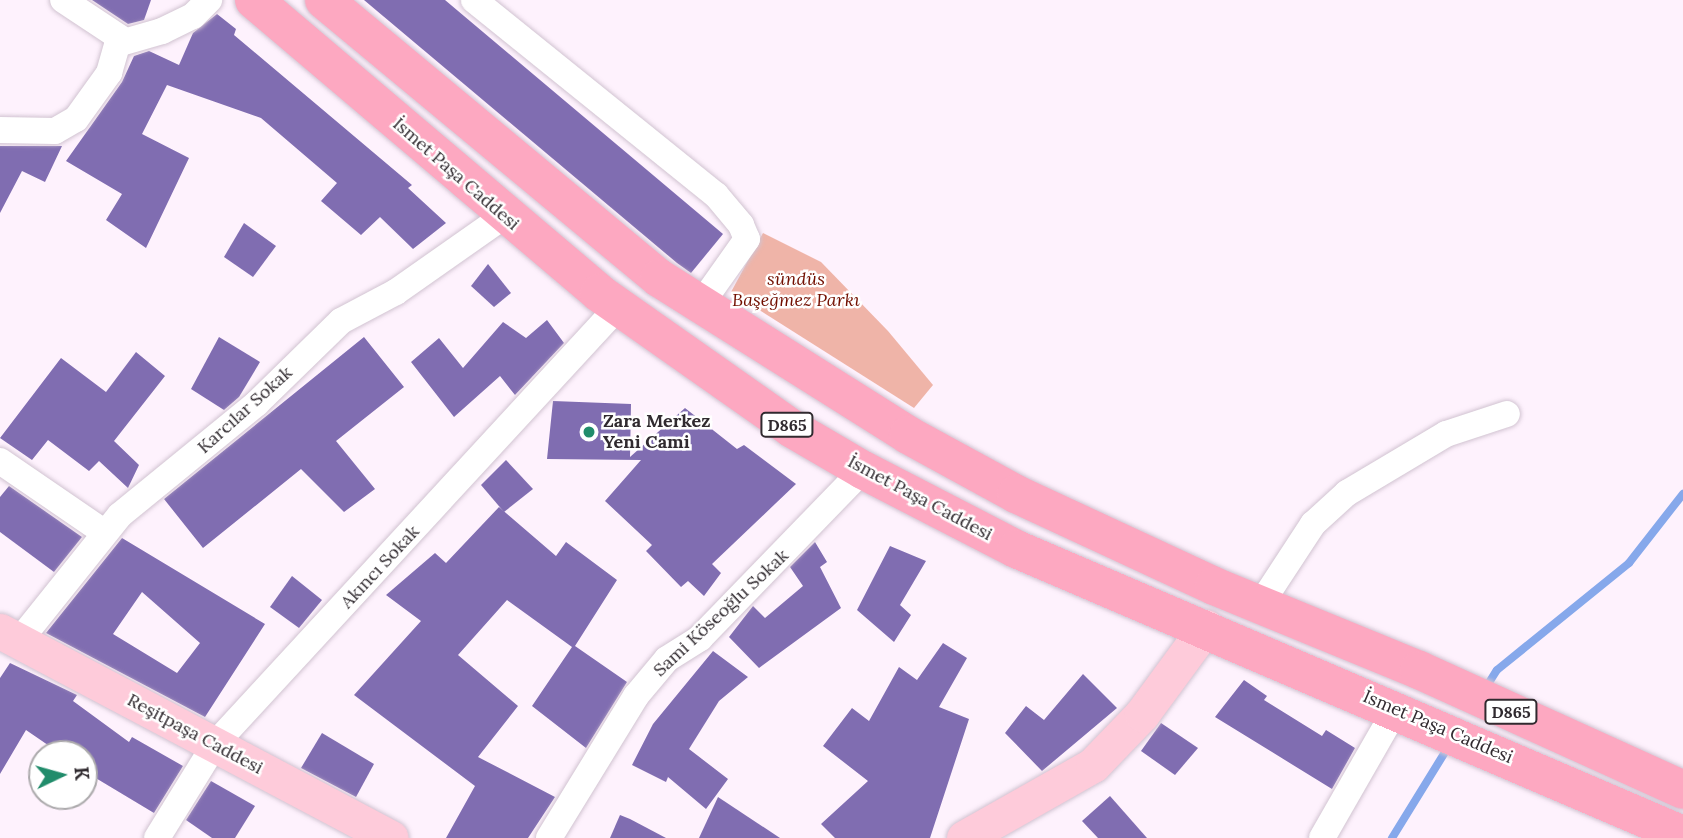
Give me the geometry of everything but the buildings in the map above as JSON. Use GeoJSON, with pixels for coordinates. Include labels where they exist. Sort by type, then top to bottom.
{"type":"FeatureCollection","features":[{"type":"Feature","properties":{"kind":"highway","name":"İsmet Paşa Caddesi"},"geometry":{"type":"LineString","coordinates":[[254,0],[504,216],[618,307],[791,428],[863,470],[1016,549],[1581,787],[1683,835]]}},
{"type":"Feature","properties":{"kind":"highway","name":"D865"},"geometry":{"type":"LineString","coordinates":[[324,0],[659,278],[908,435],[1016,494],[1260,605],[1419,670],[1680,787]]}},
{"type":"Feature","properties":{"kind":"main road"},"geometry":{"type":"LineString","coordinates":[[964,838],[1093,765],[1142,714],[1206,627]]}},
{"type":"Feature","properties":{"kind":"main road","name":"Reşitpaşa Caddesi"},"geometry":{"type":"LineString","coordinates":[[10,636],[391,838]]}},
{"type":"Feature","properties":{"kind":"street"},"geometry":{"type":"LineString","coordinates":[[0,130],[55,131],[76,119],[109,73],[119,37],[63,0]]}},
{"type":"Feature","properties":{"kind":"street"},"geometry":{"type":"LineString","coordinates":[[117,44],[162,31],[193,16],[209,0]]}},
{"type":"Feature","properties":{"kind":"street"},"geometry":{"type":"LineString","coordinates":[[474,0],[716,195],[741,225],[747,239],[701,304]]}},
{"type":"Feature","properties":{"kind":"street","name":"Karcılar Sokak"},"geometry":{"type":"LineString","coordinates":[[10,636],[120,515],[256,404],[341,321],[407,285],[504,216]]}},
{"type":"Feature","properties":{"kind":"street","name":"Akıncı Sokak"},"geometry":{"type":"LineString","coordinates":[[157,838],[215,744],[618,307]]}},
{"type":"Feature","properties":{"kind":"street"},"geometry":{"type":"LineString","coordinates":[[1260,605],[1313,524],[1347,494],[1446,434],[1507,414]]}},
{"type":"Feature","properties":{"kind":"street"},"geometry":{"type":"LineString","coordinates":[[0,461],[105,533]]}},
{"type":"Feature","properties":{"kind":"street","name":"Sami Köseoğlu Sokak"},"geometry":{"type":"LineString","coordinates":[[549,838],[636,696],[667,659],[700,638],[863,470]]}},
{"type":"Feature","properties":{"kind":"street"},"geometry":{"type":"LineString","coordinates":[[1322,838],[1401,711]]}},
{"type":"Feature","properties":{"kind":"green space","name":"sündüs Başeğmez Parkı"},"geometry":{"type":"Polygon","coordinates":[[[763,233],[821,262],[888,331],[933,385],[914,408],[731,292],[763,233]]]}},
{"type":"Feature","properties":{"kind":"waterway"},"geometry":{"type":"LineString","coordinates":[[1485,689],[1497,670],[1629,563],[1683,494]]}},
{"type":"Feature","properties":{"kind":"waterway"},"geometry":{"type":"LineString","coordinates":[[1392,838],[1450,744]]}},
{"type":"Feature","properties":{"kind":"place","name":"Zara Merkez Yeni Cami"},"geometry":{"type":"Point","coordinates":[589,432]}}]}
